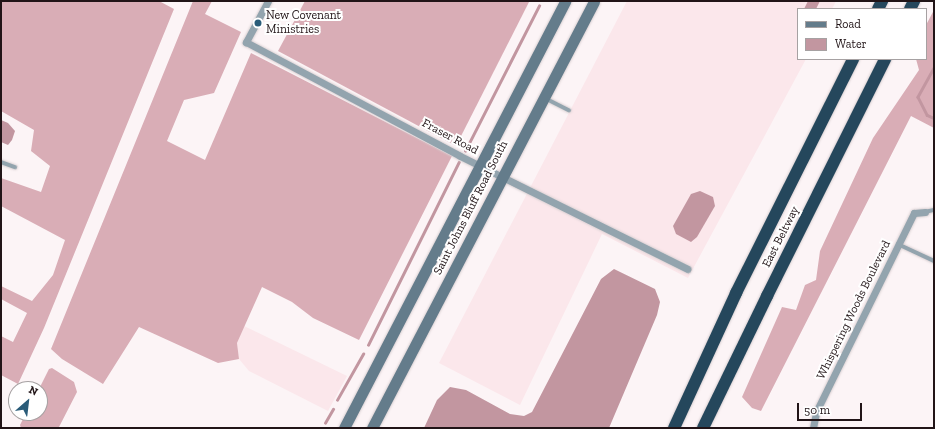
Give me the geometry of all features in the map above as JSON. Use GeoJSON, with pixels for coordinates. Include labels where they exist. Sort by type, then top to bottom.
{"type":"FeatureCollection","features":[{"type":"Feature","properties":{"kind":"highway","name":"East Beltway"},"geometry":{"type":"LineString","coordinates":[[674,428],[736,293],[853,60]]}},
{"type":"Feature","properties":{"kind":"highway","name":"East Beltway"},"geometry":{"type":"LineString","coordinates":[[703,428],[766,296],[884,60]]}},
{"type":"Feature","properties":{"kind":"main road","name":"Saint Johns Bluff Road South"},"geometry":{"type":"LineString","coordinates":[[344,428],[565,1]]}},
{"type":"Feature","properties":{"kind":"main road","name":"Saint Johns Bluff Road South"},"geometry":{"type":"LineString","coordinates":[[372,428],[594,1]]}},
{"type":"Feature","properties":{"kind":"street","name":"Fraser Road"},"geometry":{"type":"LineString","coordinates":[[268,1],[246,42],[479,165],[688,269]]}},
{"type":"Feature","properties":{"kind":"street","name":"Whispering Woods Boulevard"},"geometry":{"type":"LineString","coordinates":[[813,428],[818,406],[914,213],[925,212]]}},
{"type":"Feature","properties":{"kind":"lane"},"geometry":{"type":"LineString","coordinates":[[544,97],[569,110]]}},
{"type":"Feature","properties":{"kind":"lane"},"geometry":{"type":"LineString","coordinates":[[1,162],[15,167]]}},
{"type":"Feature","properties":{"kind":"lane"},"geometry":{"type":"LineString","coordinates":[[925,212],[934,210]]}},
{"type":"Feature","properties":{"kind":"lane"},"geometry":{"type":"LineString","coordinates":[[898,244],[934,261]]}},
{"type":"Feature","properties":{"kind":"shaded area"},"geometry":{"type":"Polygon","coordinates":[[[1,1],[159,1],[174,9],[44,328],[19,381],[12,381],[1,375],[1,336],[13,342],[27,313],[1,299],[1,286],[32,301],[53,275],[65,240],[1,206],[1,178],[41,192],[50,166],[31,151],[34,130],[1,111],[1,1]]]}},
{"type":"Feature","properties":{"kind":"shaded area"},"geometry":{"type":"Polygon","coordinates":[[[193,1],[212,1],[205,14],[241,32],[214,93],[184,100],[167,141],[205,160],[251,53],[452,156],[359,340],[313,318],[292,302],[262,287],[237,343],[239,359],[218,363],[139,327],[103,384],[62,359],[51,349],[193,1]]]}},
{"type":"Feature","properties":{"kind":"shaded area"},"geometry":{"type":"Polygon","coordinates":[[[305,1],[529,2],[456,146],[278,51],[305,1]]]}},
{"type":"Feature","properties":{"kind":"shaded area"},"geometry":{"type":"Polygon","coordinates":[[[627,1],[836,1],[832,8],[797,8],[797,60],[805,60],[688,278],[602,234],[520,405],[439,363],[627,1]]]}},
{"type":"Feature","properties":{"kind":"shaded area"},"geometry":{"type":"Polygon","coordinates":[[[934,10],[934,128],[911,116],[761,411],[752,408],[742,397],[782,307],[796,310],[805,285],[816,280],[820,251],[873,138],[919,70],[916,60],[927,60],[927,23],[934,10]]]}},
{"type":"Feature","properties":{"kind":"shaded area"},"geometry":{"type":"Polygon","coordinates":[[[244,326],[347,376],[328,411],[249,371],[239,359],[237,343],[244,326]]]}},
{"type":"Feature","properties":{"kind":"shaded area"},"geometry":{"type":"Polygon","coordinates":[[[52,368],[74,382],[77,392],[59,427],[21,428],[20,425],[22,421],[48,421],[48,381],[43,381],[49,369],[52,368]]]}},
{"type":"Feature","properties":{"kind":"water"},"geometry":{"type":"Polygon","coordinates":[[[808,1],[820,1],[816,8],[804,8],[808,1]]]}},
{"type":"Feature","properties":{"kind":"water"},"geometry":{"type":"Polygon","coordinates":[[[1,120],[8,123],[15,131],[12,140],[8,145],[1,142],[1,120]]]}},
{"type":"Feature","properties":{"kind":"water"},"geometry":{"type":"Polygon","coordinates":[[[700,191],[713,197],[715,206],[697,237],[691,242],[676,234],[673,226],[691,194],[700,191]]]}},
{"type":"Feature","properties":{"kind":"water"},"geometry":{"type":"Polygon","coordinates":[[[614,269],[655,289],[660,302],[657,315],[609,428],[424,428],[437,400],[450,387],[466,390],[510,414],[524,416],[532,412],[601,279],[614,269]]]}},
{"type":"Feature","properties":{"kind":"waterway"},"geometry":{"type":"LineString","coordinates":[[465,151],[539,6]]}},
{"type":"Feature","properties":{"kind":"waterway"},"geometry":{"type":"LineString","coordinates":[[934,68],[918,97],[927,115],[934,118]]}},
{"type":"Feature","properties":{"kind":"waterway"},"geometry":{"type":"LineString","coordinates":[[368,345],[459,162]]}},
{"type":"Feature","properties":{"kind":"waterway"},"geometry":{"type":"LineString","coordinates":[[337,400],[363,354]]}},
{"type":"Feature","properties":{"kind":"waterway"},"geometry":{"type":"LineString","coordinates":[[325,423],[333,409]]}},
{"type":"Feature","properties":{"kind":"place","name":"New Covenant Ministries"},"geometry":{"type":"Point","coordinates":[258,23]}}]}
